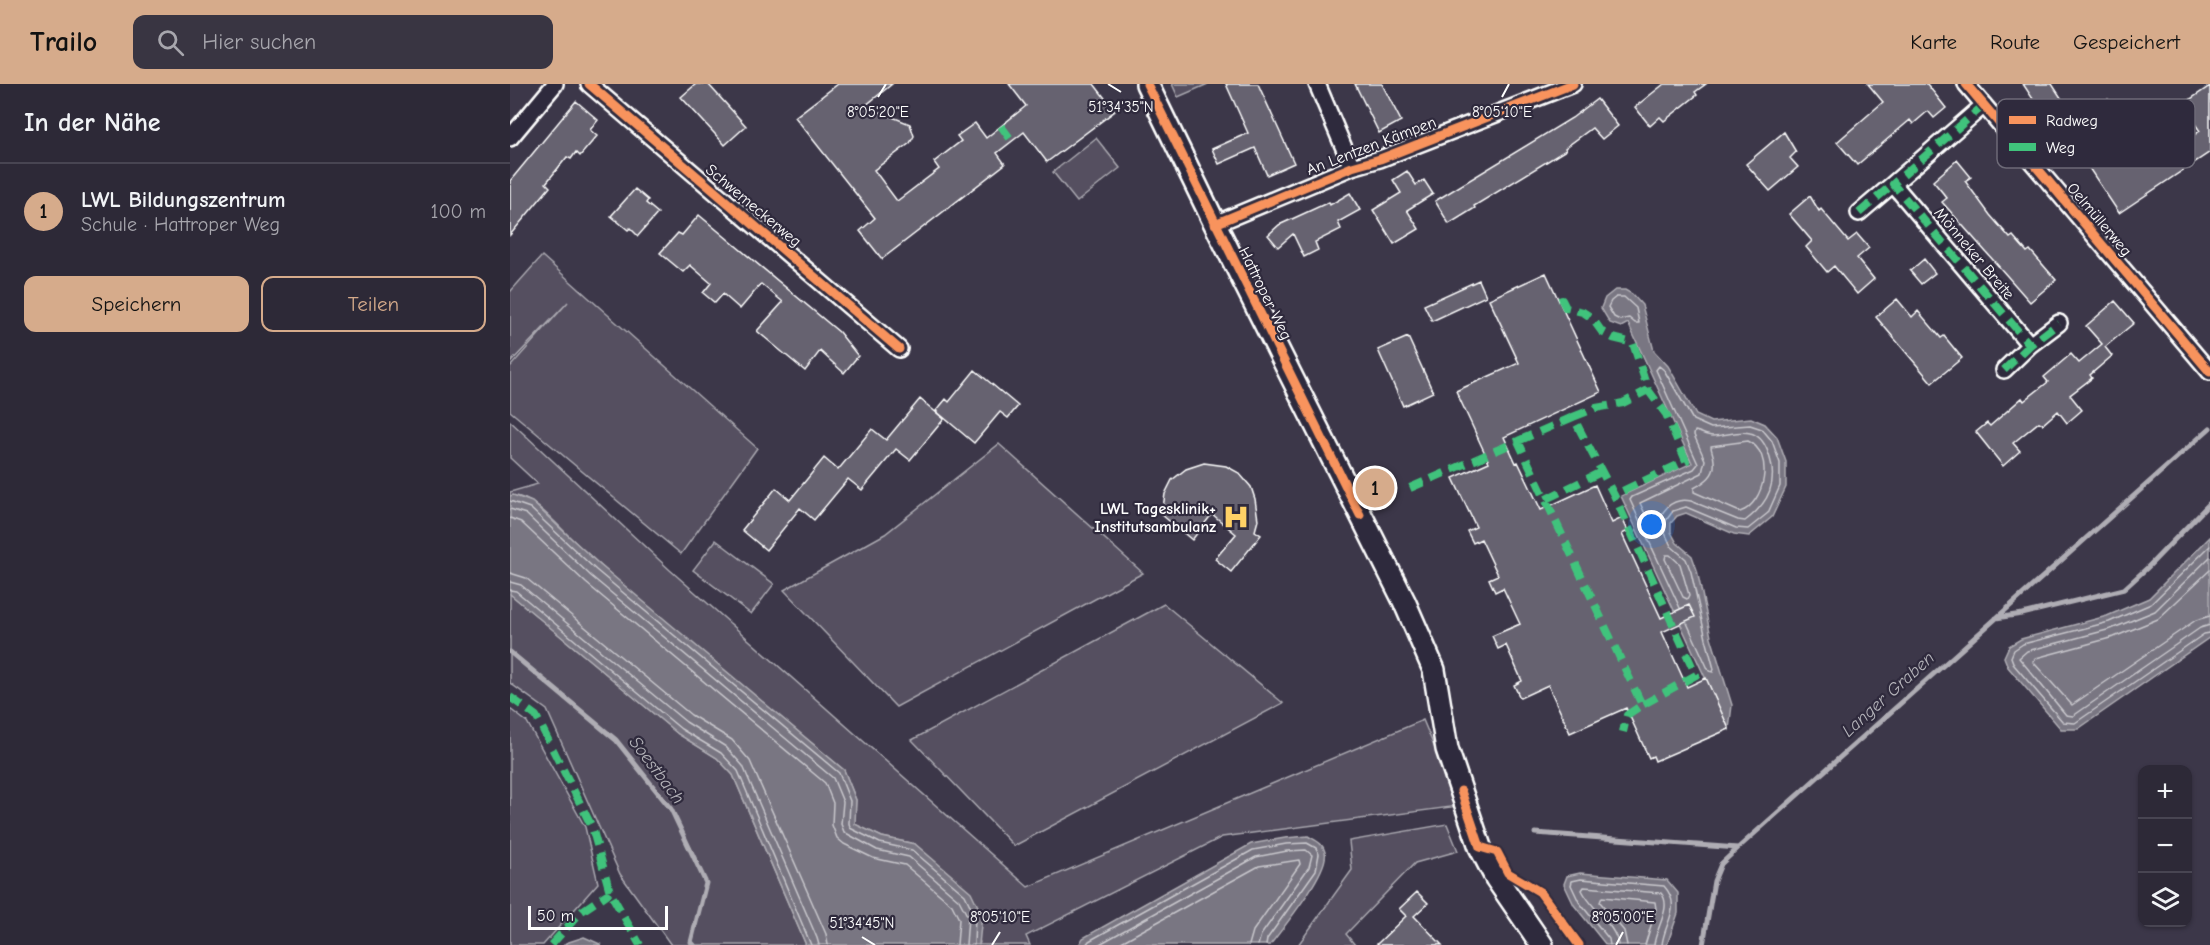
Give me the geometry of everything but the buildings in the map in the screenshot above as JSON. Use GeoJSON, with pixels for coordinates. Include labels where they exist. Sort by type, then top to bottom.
{"type":"FeatureCollection","features":[{"type":"Feature","properties":{"kind":"main road","name":"Hattroper Weg"},"geometry":{"type":"LineString","coordinates":[[1147,84],[1420,635],[1434,670],[1447,749],[1480,847],[1501,886],[1542,945]]}},
{"type":"Feature","properties":{"kind":"street"},"geometry":{"type":"LineString","coordinates":[[510,138],[555,84]]}},
{"type":"Feature","properties":{"kind":"street","name":"Schwemeckerweg"},"geometry":{"type":"LineString","coordinates":[[589,84],[899,349]]}},
{"type":"Feature","properties":{"kind":"street","name":"An Lentzen Kämpen"},"geometry":{"type":"LineString","coordinates":[[1317,84],[1352,166]]}},
{"type":"Feature","properties":{"kind":"street","name":"An Lentzen Kämpen"},"geometry":{"type":"LineString","coordinates":[[1215,224],[1352,166],[1380,159],[1573,84]]}},
{"type":"Feature","properties":{"kind":"street","name":"Oelmüllerweg"},"geometry":{"type":"LineString","coordinates":[[1966,84],[1997,120]]}},
{"type":"Feature","properties":{"kind":"street"},"geometry":{"type":"LineString","coordinates":[[1859,213],[1984,105]]}},
{"type":"Feature","properties":{"kind":"street","name":"Oelmüllerweg"},"geometry":{"type":"LineString","coordinates":[[2037,168],[2210,372]]}},
{"type":"Feature","properties":{"kind":"street","name":"Mönneker Breite"},"geometry":{"type":"LineString","coordinates":[[1893,183],[2030,345]]}},
{"type":"Feature","properties":{"kind":"street"},"geometry":{"type":"LineString","coordinates":[[2004,370],[2030,345],[2060,323]]}},
{"type":"Feature","properties":{"kind":"shaded area"},"geometry":{"type":"Polygon","coordinates":[[[1172,84],[1208,84],[1178,97],[1172,84]]]}},
{"type":"Feature","properties":{"kind":"shaded area"},"geometry":{"type":"Polygon","coordinates":[[[1096,138],[1120,168],[1077,202],[1053,172],[1096,138]]]}},
{"type":"Feature","properties":{"kind":"shaded area"},"geometry":{"type":"Polygon","coordinates":[[[542,256],[757,448],[681,554],[510,411],[510,367],[568,302],[510,363],[510,292],[542,256]]]}},
{"type":"Feature","properties":{"kind":"shaded area"},"geometry":{"type":"Polygon","coordinates":[[[510,421],[670,570],[1028,887],[1423,720],[1459,806],[1222,837],[1026,936],[1030,945],[979,945],[980,942],[915,844],[882,837],[854,824],[856,800],[844,770],[641,601],[545,513],[527,500],[510,496],[510,492],[538,484],[510,458],[510,421]]]}},
{"type":"Feature","properties":{"kind":"shaded area"},"geometry":{"type":"Polygon","coordinates":[[[999,444],[1143,573],[896,707],[784,590],[885,534],[999,444]]]}},
{"type":"Feature","properties":{"kind":"shaded area"},"geometry":{"type":"Polygon","coordinates":[[[716,540],[774,584],[751,614],[693,570],[716,540]]]}},
{"type":"Feature","properties":{"kind":"shaded area"},"geometry":{"type":"Polygon","coordinates":[[[510,594],[678,734],[717,758],[733,775],[806,945],[671,945],[620,874],[547,710],[510,683],[510,594]]]}},
{"type":"Feature","properties":{"kind":"shaded area"},"geometry":{"type":"Polygon","coordinates":[[[1164,604],[1283,703],[1014,846],[912,740],[1164,604]]]}},
{"type":"Feature","properties":{"kind":"shaded area"},"geometry":{"type":"Polygon","coordinates":[[[510,709],[527,722],[585,827],[598,883],[543,945],[510,945],[510,709]]]}},
{"type":"Feature","properties":{"kind":"shaded area"},"geometry":{"type":"Polygon","coordinates":[[[1447,824],[1458,851],[1415,863],[1346,934],[1355,945],[1298,945],[1352,870],[1349,841],[1447,824]]]}},
{"type":"Feature","properties":{"kind":"water"},"geometry":{"type":"Polygon","coordinates":[[[1615,290],[1625,290],[1642,305],[1654,351],[1668,366],[1696,415],[1711,422],[1751,418],[1765,424],[1777,437],[1786,462],[1786,487],[1772,517],[1749,536],[1734,534],[1686,513],[1677,516],[1671,523],[1671,532],[1677,543],[1692,556],[1697,570],[1711,637],[1732,705],[1729,729],[1621,496],[1692,463],[1628,323],[1621,327],[1610,323],[1601,308],[1605,298],[1615,290]]]}},
{"type":"Feature","properties":{"kind":"water"},"geometry":{"type":"Polygon","coordinates":[[[510,496],[532,502],[600,565],[844,770],[856,800],[855,824],[882,837],[915,844],[971,892],[982,915],[979,945],[806,945],[733,775],[717,758],[678,734],[510,594],[510,496]]]}},
{"type":"Feature","properties":{"kind":"water"},"geometry":{"type":"Polygon","coordinates":[[[2210,537],[2210,637],[2078,729],[2061,729],[2008,667],[2004,657],[2009,646],[2021,639],[2107,616],[2149,598],[2210,537]]]}},
{"type":"Feature","properties":{"kind":"water"},"geometry":{"type":"Polygon","coordinates":[[[1308,836],[1323,846],[1325,860],[1304,899],[1270,945],[1079,945],[1083,938],[1251,844],[1308,836]]]}},
{"type":"Feature","properties":{"kind":"water"},"geometry":{"type":"Polygon","coordinates":[[[1580,873],[1667,880],[1678,893],[1678,913],[1667,945],[1606,945],[1574,905],[1564,884],[1567,876],[1580,873]]]}},
{"type":"Feature","properties":{"kind":"water"},"geometry":{"type":"Polygon","coordinates":[[[584,937],[602,945],[564,945],[566,943],[584,937]]]}},
{"type":"Feature","properties":{"kind":"waterway","name":"Langer Graben"},"geometry":{"type":"LineString","coordinates":[[1535,833],[1738,848],[2210,428]]}},
{"type":"Feature","properties":{"kind":"waterway"},"geometry":{"type":"LineString","coordinates":[[1996,618],[2022,614],[2124,589],[2210,503]]}},
{"type":"Feature","properties":{"kind":"waterway","name":"Soestbach"},"geometry":{"type":"LineString","coordinates":[[510,652],[616,740],[671,809],[706,883],[691,942],[694,945]]}},
{"type":"Feature","properties":{"kind":"waterway"},"geometry":{"type":"LineString","coordinates":[[1703,945],[1714,881],[1721,864],[1738,848]]}},
{"type":"Feature","properties":{"kind":"marked path"},"geometry":{"type":"LineString","coordinates":[[1984,105],[1893,184],[2030,345],[2059,323]]}},
{"type":"Feature","properties":{"kind":"marked path"},"geometry":{"type":"LineString","coordinates":[[1001,126],[1012,141]]}},
{"type":"Feature","properties":{"kind":"marked path"},"geometry":{"type":"LineString","coordinates":[[1859,213],[1893,184]]}},
{"type":"Feature","properties":{"kind":"marked path"},"geometry":{"type":"LineString","coordinates":[[1559,301],[1562,300],[1566,308],[1583,312],[1592,318],[1602,332],[1613,338],[1633,343],[1648,390],[1666,414],[1686,461],[1614,495]]}},
{"type":"Feature","properties":{"kind":"marked path"},"geometry":{"type":"LineString","coordinates":[[2004,370],[2030,345]]}},
{"type":"Feature","properties":{"kind":"marked path"},"geometry":{"type":"LineString","coordinates":[[1573,417],[1596,408],[1623,403],[1648,390]]}},
{"type":"Feature","properties":{"kind":"marked path"},"geometry":{"type":"LineString","coordinates":[[1518,441],[1573,417],[1614,495],[1696,675],[1642,705]]}},
{"type":"Feature","properties":{"kind":"marked path"},"geometry":{"type":"LineString","coordinates":[[1410,488],[1518,441],[1642,705],[1627,715],[1623,732]]}},
{"type":"Feature","properties":{"kind":"marked path"},"geometry":{"type":"LineString","coordinates":[[1546,499],[1601,472]]}},
{"type":"Feature","properties":{"kind":"marked path"},"geometry":{"type":"LineString","coordinates":[[510,697],[536,716],[592,827],[610,892],[640,945]]}},
{"type":"Feature","properties":{"kind":"marked path"},"geometry":{"type":"LineString","coordinates":[[551,945],[582,911],[610,892]]}},
{"type":"Feature","properties":{"kind":"cycle path"},"geometry":{"type":"LineString","coordinates":[[589,84],[899,349]]}},
{"type":"Feature","properties":{"kind":"cycle path"},"geometry":{"type":"LineString","coordinates":[[1147,84],[1360,515]]}},
{"type":"Feature","properties":{"kind":"cycle path"},"geometry":{"type":"LineString","coordinates":[[1215,224],[1352,167],[1380,159],[1573,84]]}},
{"type":"Feature","properties":{"kind":"cycle path"},"geometry":{"type":"LineString","coordinates":[[1966,84],[1997,121]]}},
{"type":"Feature","properties":{"kind":"cycle path"},"geometry":{"type":"LineString","coordinates":[[2037,168],[2210,372]]}},
{"type":"Feature","properties":{"kind":"cycle path"},"geometry":{"type":"LineString","coordinates":[[1461,791],[1480,847],[1497,852],[1508,873],[1540,892],[1579,945]]}},
{"type":"Feature","properties":{"kind":"place","name":"LWL Bildungszentrum"},"geometry":{"type":"Point","coordinates":[1375,488]}},
{"type":"Feature","properties":{"kind":"place","name":"LWL Tagesklinik+ Institutsambulanz"},"geometry":{"type":"Point","coordinates":[1236,517]}}]}
